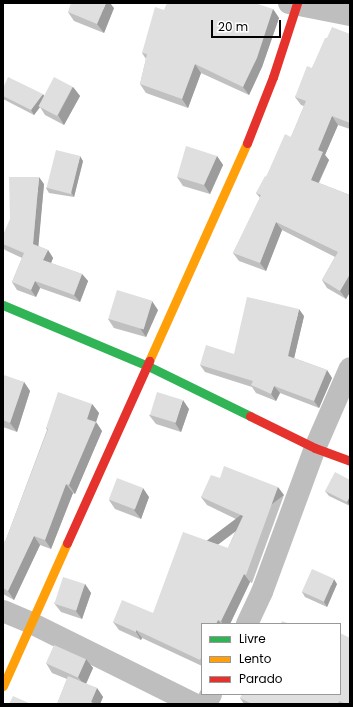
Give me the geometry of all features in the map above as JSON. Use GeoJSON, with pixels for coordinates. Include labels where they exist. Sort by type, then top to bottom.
{"type":"FeatureCollection","features":[{"type":"Feature","properties":{"kind":"street"},"geometry":{"type":"LineString","coordinates":[[3,686],[257,120],[273,77],[294,4],[350,15]]}},
{"type":"Feature","properties":{"kind":"street"},"geometry":{"type":"LineString","coordinates":[[3,305],[146,365],[315,448],[350,461]]}},
{"type":"Feature","properties":{"kind":"street"},"geometry":{"type":"LineString","coordinates":[[247,623],[262,592],[315,448],[350,368]]}},
{"type":"Feature","properties":{"kind":"street"},"geometry":{"type":"LineString","coordinates":[[3,611],[31,623],[194,704]]}},
{"type":"Feature","properties":{"kind":"street"},"geometry":{"type":"LineString","coordinates":[[206,704],[210,695]]}},
{"type":"Feature","properties":{"kind":"building"},"geometry":{"type":"Polygon","coordinates":[[[71,3],[106,3],[97,24],[68,12],[71,3]]]}},
{"type":"Feature","properties":{"kind":"building"},"geometry":{"type":"Polygon","coordinates":[[[167,3],[255,3],[273,9],[257,58],[243,87],[195,64],[182,99],[140,84],[147,54],[142,53],[155,7],[164,10],[167,3]]]}},
{"type":"Feature","properties":{"kind":"building"},"geometry":{"type":"Polygon","coordinates":[[[332,27],[350,34],[350,123],[332,116],[318,150],[323,152],[311,180],[350,195],[350,274],[340,291],[322,280],[338,252],[276,222],[260,263],[233,253],[261,195],[256,193],[265,176],[266,177],[285,134],[291,137],[306,101],[295,97],[307,66],[312,68],[325,38],[327,38],[332,27]]]}},
{"type":"Feature","properties":{"kind":"building"},"geometry":{"type":"Polygon","coordinates":[[[8,77],[43,94],[31,110],[3,96],[3,88],[8,77]]]}},
{"type":"Feature","properties":{"kind":"building"},"geometry":{"type":"Polygon","coordinates":[[[54,77],[73,87],[57,116],[39,106],[54,77]]]}},
{"type":"Feature","properties":{"kind":"building"},"geometry":{"type":"Polygon","coordinates":[[[186,146],[217,156],[204,185],[177,177],[186,146]]]}},
{"type":"Feature","properties":{"kind":"building"},"geometry":{"type":"Polygon","coordinates":[[[56,150],[80,156],[71,194],[47,188],[56,150]]]}},
{"type":"Feature","properties":{"kind":"building"},"geometry":{"type":"Polygon","coordinates":[[[9,177],[39,177],[33,244],[48,250],[43,260],[82,274],[74,295],[35,281],[31,290],[12,282],[24,253],[3,244],[3,235],[10,219],[9,177]]]}},
{"type":"Feature","properties":{"kind":"building"},"geometry":{"type":"Polygon","coordinates":[[[117,290],[152,301],[144,330],[108,319],[117,290]]]}},
{"type":"Feature","properties":{"kind":"building"},"geometry":{"type":"Polygon","coordinates":[[[247,297],[299,309],[288,356],[327,370],[314,401],[274,386],[271,394],[251,385],[253,381],[200,365],[206,345],[234,354],[247,297]]]}},
{"type":"Feature","properties":{"kind":"building"},"geometry":{"type":"Polygon","coordinates":[[[4,375],[24,382],[10,423],[3,420],[4,375]]]}},
{"type":"Feature","properties":{"kind":"building"},"geometry":{"type":"Polygon","coordinates":[[[58,392],[92,404],[87,419],[96,422],[69,485],[66,484],[45,540],[34,536],[8,591],[3,588],[3,541],[5,542],[48,429],[46,428],[58,392]]]}},
{"type":"Feature","properties":{"kind":"building"},"geometry":{"type":"Polygon","coordinates":[[[157,392],[183,400],[176,423],[150,415],[157,392]]]}},
{"type":"Feature","properties":{"kind":"building"},"geometry":{"type":"Polygon","coordinates":[[[224,466],[278,487],[246,575],[244,574],[221,621],[218,620],[216,623],[201,623],[200,660],[136,630],[136,632],[113,622],[122,600],[153,613],[183,532],[228,548],[243,516],[201,497],[211,475],[220,478],[224,466]]]}},
{"type":"Feature","properties":{"kind":"building"},"geometry":{"type":"Polygon","coordinates":[[[335,472],[350,480],[350,496],[347,502],[325,491],[335,472]]]}},
{"type":"Feature","properties":{"kind":"building"},"geometry":{"type":"Polygon","coordinates":[[[117,478],[143,488],[135,510],[109,499],[117,478]]]}},
{"type":"Feature","properties":{"kind":"building"},"geometry":{"type":"Polygon","coordinates":[[[312,569],[334,579],[324,602],[302,592],[312,569]]]}},
{"type":"Feature","properties":{"kind":"building"},"geometry":{"type":"Polygon","coordinates":[[[63,577],[85,584],[76,611],[54,604],[63,577]]]}},
{"type":"Feature","properties":{"kind":"building"},"geometry":{"type":"Polygon","coordinates":[[[341,634],[350,638],[350,704],[339,701],[338,704],[252,704],[240,698],[242,695],[341,695],[341,634]]]}},
{"type":"Feature","properties":{"kind":"building"},"geometry":{"type":"Polygon","coordinates":[[[54,645],[86,659],[78,678],[46,663],[54,645]]]}},
{"type":"Feature","properties":{"kind":"building"},"geometry":{"type":"Polygon","coordinates":[[[68,676],[97,688],[91,702],[95,704],[57,704],[68,676]]]}},
{"type":"Feature","properties":{"kind":"building"},"geometry":{"type":"Polygon","coordinates":[[[13,696],[31,704],[9,704],[13,696]]]}},
{"type":"Feature","properties":{"kind":"traffic: fast"},"geometry":{"type":"LineString","coordinates":[[3,305],[146,365],[250,416]]}},
{"type":"Feature","properties":{"kind":"traffic: slow"},"geometry":{"type":"LineString","coordinates":[[149,361],[247,143]]}},
{"type":"Feature","properties":{"kind":"traffic: slow"},"geometry":{"type":"LineString","coordinates":[[3,686],[67,543]]}},
{"type":"Feature","properties":{"kind":"traffic: jam"},"geometry":{"type":"LineString","coordinates":[[247,143],[273,77],[297,3]]}},
{"type":"Feature","properties":{"kind":"traffic: jam"},"geometry":{"type":"LineString","coordinates":[[67,543],[149,361]]}},
{"type":"Feature","properties":{"kind":"traffic: jam"},"geometry":{"type":"LineString","coordinates":[[250,416],[315,448],[350,461]]}}]}
